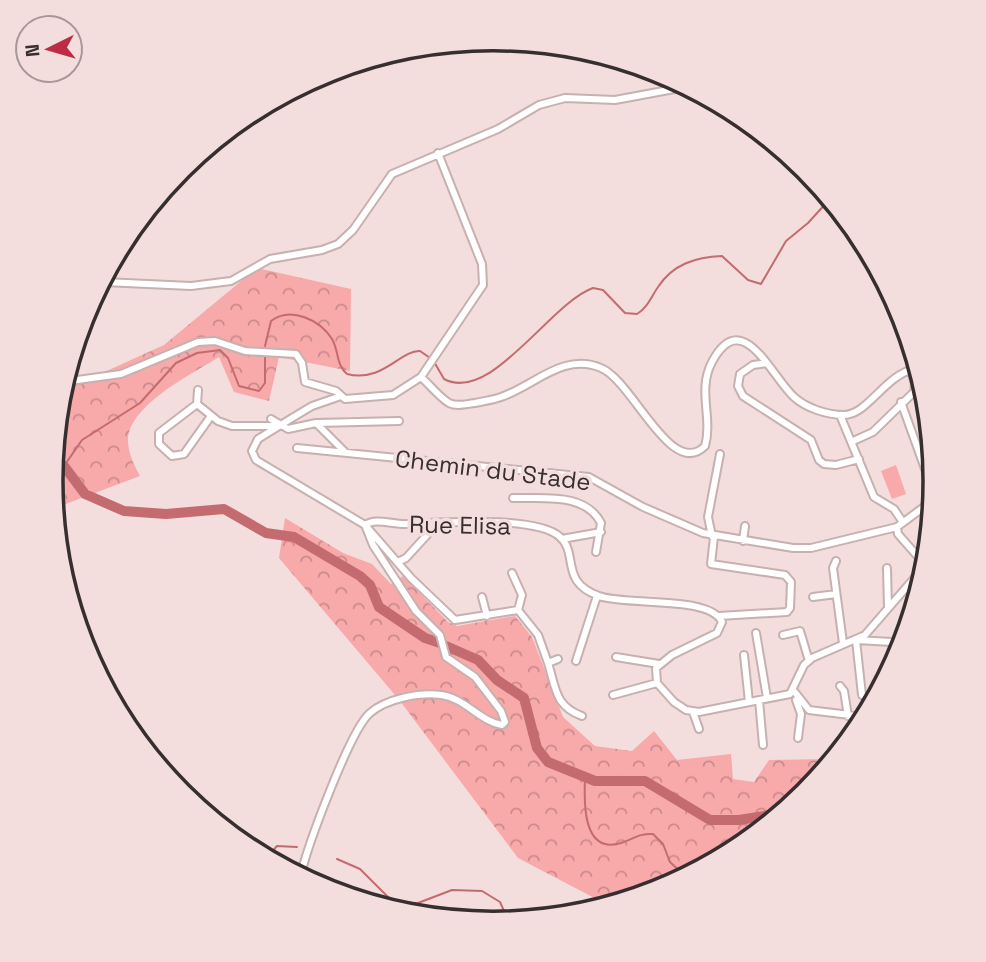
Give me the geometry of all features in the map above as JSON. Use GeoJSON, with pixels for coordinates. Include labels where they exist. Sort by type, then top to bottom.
{"type":"FeatureCollection","features":[{"type":"Feature","properties":{"kind":"street"},"geometry":{"type":"LineString","coordinates":[[112,282],[218,284],[240,277],[270,259],[332,247],[353,230],[388,178],[438,153],[498,129],[550,101],[565,98],[615,100],[671,90]]}},
{"type":"Feature","properties":{"kind":"street"},"geometry":{"type":"LineString","coordinates":[[75,380],[121,374],[180,347],[215,341],[245,351],[296,354],[302,363],[305,382],[336,391],[349,400],[393,395],[421,377],[480,291],[484,278],[438,153]]}},
{"type":"Feature","properties":{"kind":"street"},"geometry":{"type":"LineString","coordinates":[[421,377],[449,403],[462,405],[503,397],[544,374],[571,365],[581,363],[601,368],[616,378],[634,397],[662,438],[686,454],[694,454],[705,446],[704,383],[709,366],[723,346],[733,340],[746,342],[796,399],[811,408],[840,415],[857,412],[886,383],[909,371]]}},
{"type":"Feature","properties":{"kind":"street"},"geometry":{"type":"LineString","coordinates":[[767,363],[753,365],[740,374],[738,386],[743,396],[811,440],[819,460],[824,464],[836,465],[859,459]]}},
{"type":"Feature","properties":{"kind":"street"},"geometry":{"type":"LineString","coordinates":[[197,404],[211,416],[184,454],[168,454],[158,441],[159,433],[197,404],[198,390]]}},
{"type":"Feature","properties":{"kind":"street"},"geometry":{"type":"LineString","coordinates":[[851,442],[873,432],[914,391]]}},
{"type":"Feature","properties":{"kind":"street"},"geometry":{"type":"LineString","coordinates":[[341,396],[312,406],[254,443],[252,451],[256,460],[365,525],[455,620],[518,610]]}},
{"type":"Feature","properties":{"kind":"street"},"geometry":{"type":"LineString","coordinates":[[901,402],[922,461]]}},
{"type":"Feature","properties":{"kind":"street"},"geometry":{"type":"LineString","coordinates":[[840,415],[876,500],[891,507],[902,520]]}},
{"type":"Feature","properties":{"kind":"street","name":"Chemin du Stade"},"geometry":{"type":"LineString","coordinates":[[211,416],[238,428],[281,425],[288,429],[316,423],[399,421]]}},
{"type":"Feature","properties":{"kind":"street"},"geometry":{"type":"LineString","coordinates":[[271,419],[281,425]]}},
{"type":"Feature","properties":{"kind":"street"},"geometry":{"type":"LineString","coordinates":[[316,423],[346,453]]}},
{"type":"Feature","properties":{"kind":"street","name":"Chemin du Stade"},"geometry":{"type":"LineString","coordinates":[[297,448],[589,477],[643,507],[713,537],[802,549],[897,527]]}},
{"type":"Feature","properties":{"kind":"street"},"geometry":{"type":"LineString","coordinates":[[596,552],[601,532],[562,539],[572,575],[584,588],[597,596],[696,607],[719,616],[787,612],[790,608],[791,582],[785,575],[711,564],[713,537],[708,517],[720,454]]}},
{"type":"Feature","properties":{"kind":"street","name":"Rue Elisa"},"geometry":{"type":"LineString","coordinates":[[513,498],[575,501],[592,511],[600,520],[601,532]]}},
{"type":"Feature","properties":{"kind":"street"},"geometry":{"type":"LineString","coordinates":[[917,555],[898,534],[897,527],[902,520],[922,507]]}},
{"type":"Feature","properties":{"kind":"street","name":"Rue Elisa"},"geometry":{"type":"LineString","coordinates":[[365,525],[380,522],[403,525],[468,521],[538,526],[562,539]]}},
{"type":"Feature","properties":{"kind":"street","name":"Rue Elisa"},"geometry":{"type":"LineString","coordinates":[[380,522],[389,530]]}},
{"type":"Feature","properties":{"kind":"street"},"geometry":{"type":"LineString","coordinates":[[303,867],[334,784],[359,727],[370,713],[399,700],[441,695],[456,698],[494,723],[502,725],[505,722],[501,711],[475,677],[446,657],[440,635],[416,611],[373,545],[365,525]]}},
{"type":"Feature","properties":{"kind":"street"},"geometry":{"type":"LineString","coordinates":[[743,541],[745,526]]}},
{"type":"Feature","properties":{"kind":"street"},"geometry":{"type":"LineString","coordinates":[[398,562],[406,558],[427,535]]}},
{"type":"Feature","properties":{"kind":"street"},"geometry":{"type":"LineString","coordinates":[[836,562],[833,568],[843,643]]}},
{"type":"Feature","properties":{"kind":"street"},"geometry":{"type":"LineString","coordinates":[[887,568],[887,611]]}},
{"type":"Feature","properties":{"kind":"street"},"geometry":{"type":"LineString","coordinates":[[512,573],[522,595],[518,610]]}},
{"type":"Feature","properties":{"kind":"street"},"geometry":{"type":"LineString","coordinates":[[856,640],[872,629],[911,582]]}},
{"type":"Feature","properties":{"kind":"street"},"geometry":{"type":"LineString","coordinates":[[813,597],[836,594]]}},
{"type":"Feature","properties":{"kind":"street"},"geometry":{"type":"LineString","coordinates":[[576,661],[597,596]]}},
{"type":"Feature","properties":{"kind":"street"},"geometry":{"type":"LineString","coordinates":[[482,597],[487,615]]}},
{"type":"Feature","properties":{"kind":"street"},"geometry":{"type":"LineString","coordinates":[[518,610],[537,635],[563,707],[582,716]]}},
{"type":"Feature","properties":{"kind":"street"},"geometry":{"type":"LineString","coordinates":[[719,616],[722,622],[717,633],[659,664],[655,672],[657,683],[679,706],[693,712],[794,691]]}},
{"type":"Feature","properties":{"kind":"street"},"geometry":{"type":"LineString","coordinates":[[783,635],[800,631],[803,634],[809,661]]}},
{"type":"Feature","properties":{"kind":"street"},"geometry":{"type":"LineString","coordinates":[[756,633],[763,699],[764,746]]}},
{"type":"Feature","properties":{"kind":"street"},"geometry":{"type":"LineString","coordinates":[[856,640],[862,695]]}},
{"type":"Feature","properties":{"kind":"street"},"geometry":{"type":"LineString","coordinates":[[798,738],[801,714],[794,691],[799,674],[809,661],[843,643],[856,640],[891,642]]}},
{"type":"Feature","properties":{"kind":"street"},"geometry":{"type":"LineString","coordinates":[[744,655],[749,702]]}},
{"type":"Feature","properties":{"kind":"street"},"geometry":{"type":"LineString","coordinates":[[616,657],[659,664]]}},
{"type":"Feature","properties":{"kind":"street"},"geometry":{"type":"LineString","coordinates":[[548,663],[558,660]]}},
{"type":"Feature","properties":{"kind":"street"},"geometry":{"type":"LineString","coordinates":[[613,695],[657,683]]}},
{"type":"Feature","properties":{"kind":"street"},"geometry":{"type":"LineString","coordinates":[[841,686],[845,691],[848,716]]}},
{"type":"Feature","properties":{"kind":"street"},"geometry":{"type":"LineString","coordinates":[[794,691],[809,710],[854,716]]}},
{"type":"Feature","properties":{"kind":"street"},"geometry":{"type":"LineString","coordinates":[[693,712],[699,729]]}},
{"type":"Feature","properties":{"kind":"green space"},"geometry":{"type":"Polygon","coordinates":[[[257,268],[351,289],[350,371],[279,357],[269,401],[234,392],[219,357],[150,403],[131,427],[128,440],[130,454],[140,476],[64,505],[66,425],[73,386],[164,345],[257,268]]]}},
{"type":"Feature","properties":{"kind":"green space"},"geometry":{"type":"Polygon","coordinates":[[[896,465],[906,494],[892,499],[881,471],[896,465]]]}},
{"type":"Feature","properties":{"kind":"green space"},"geometry":{"type":"Polygon","coordinates":[[[285,518],[343,553],[372,564],[391,584],[403,576],[448,622],[457,626],[515,616],[532,637],[563,717],[595,746],[632,751],[654,731],[677,760],[731,754],[733,779],[754,782],[769,760],[821,759],[777,804],[708,854],[658,878],[596,899],[518,858],[400,701],[279,558],[285,518]]]}},
{"type":"Feature","properties":{"kind":"waterway"},"geometry":{"type":"LineString","coordinates":[[265,346],[271,321],[287,315],[296,315],[313,321],[327,332],[347,374],[371,374],[405,355],[420,351],[433,360],[444,379],[462,383],[481,377],[500,365],[576,297],[593,288],[603,290],[625,313],[637,314],[647,305],[664,279],[678,267],[694,260],[722,256],[748,280],[761,284],[786,241],[823,206]]}},
{"type":"Feature","properties":{"kind":"waterway"},"geometry":{"type":"LineString","coordinates":[[64,466],[82,440],[140,403],[176,363],[197,353],[220,350],[228,358],[239,386],[259,391],[265,383],[265,356]]}},
{"type":"Feature","properties":{"kind":"waterway"},"geometry":{"type":"LineString","coordinates":[[64,466],[85,494],[124,511],[166,514],[224,509],[266,533],[294,537],[360,576],[370,585],[379,607],[425,638],[440,643]]}},
{"type":"Feature","properties":{"kind":"waterway"},"geometry":{"type":"LineString","coordinates":[[446,646],[478,660],[497,680],[524,698],[537,748],[548,762],[595,781],[645,781],[710,820],[762,816]]}},
{"type":"Feature","properties":{"kind":"waterway"},"geometry":{"type":"LineString","coordinates":[[585,778],[588,824],[599,841],[608,845],[640,835],[653,834],[663,844],[670,862],[678,869]]}},
{"type":"Feature","properties":{"kind":"waterway"},"geometry":{"type":"LineString","coordinates":[[273,851],[277,846],[297,847]]}},
{"type":"Feature","properties":{"kind":"waterway"},"geometry":{"type":"LineString","coordinates":[[337,859],[360,869],[390,899]]}},
{"type":"Feature","properties":{"kind":"waterway"},"geometry":{"type":"LineString","coordinates":[[407,903],[418,903],[452,890],[482,891],[500,902],[504,911]]}}]}
